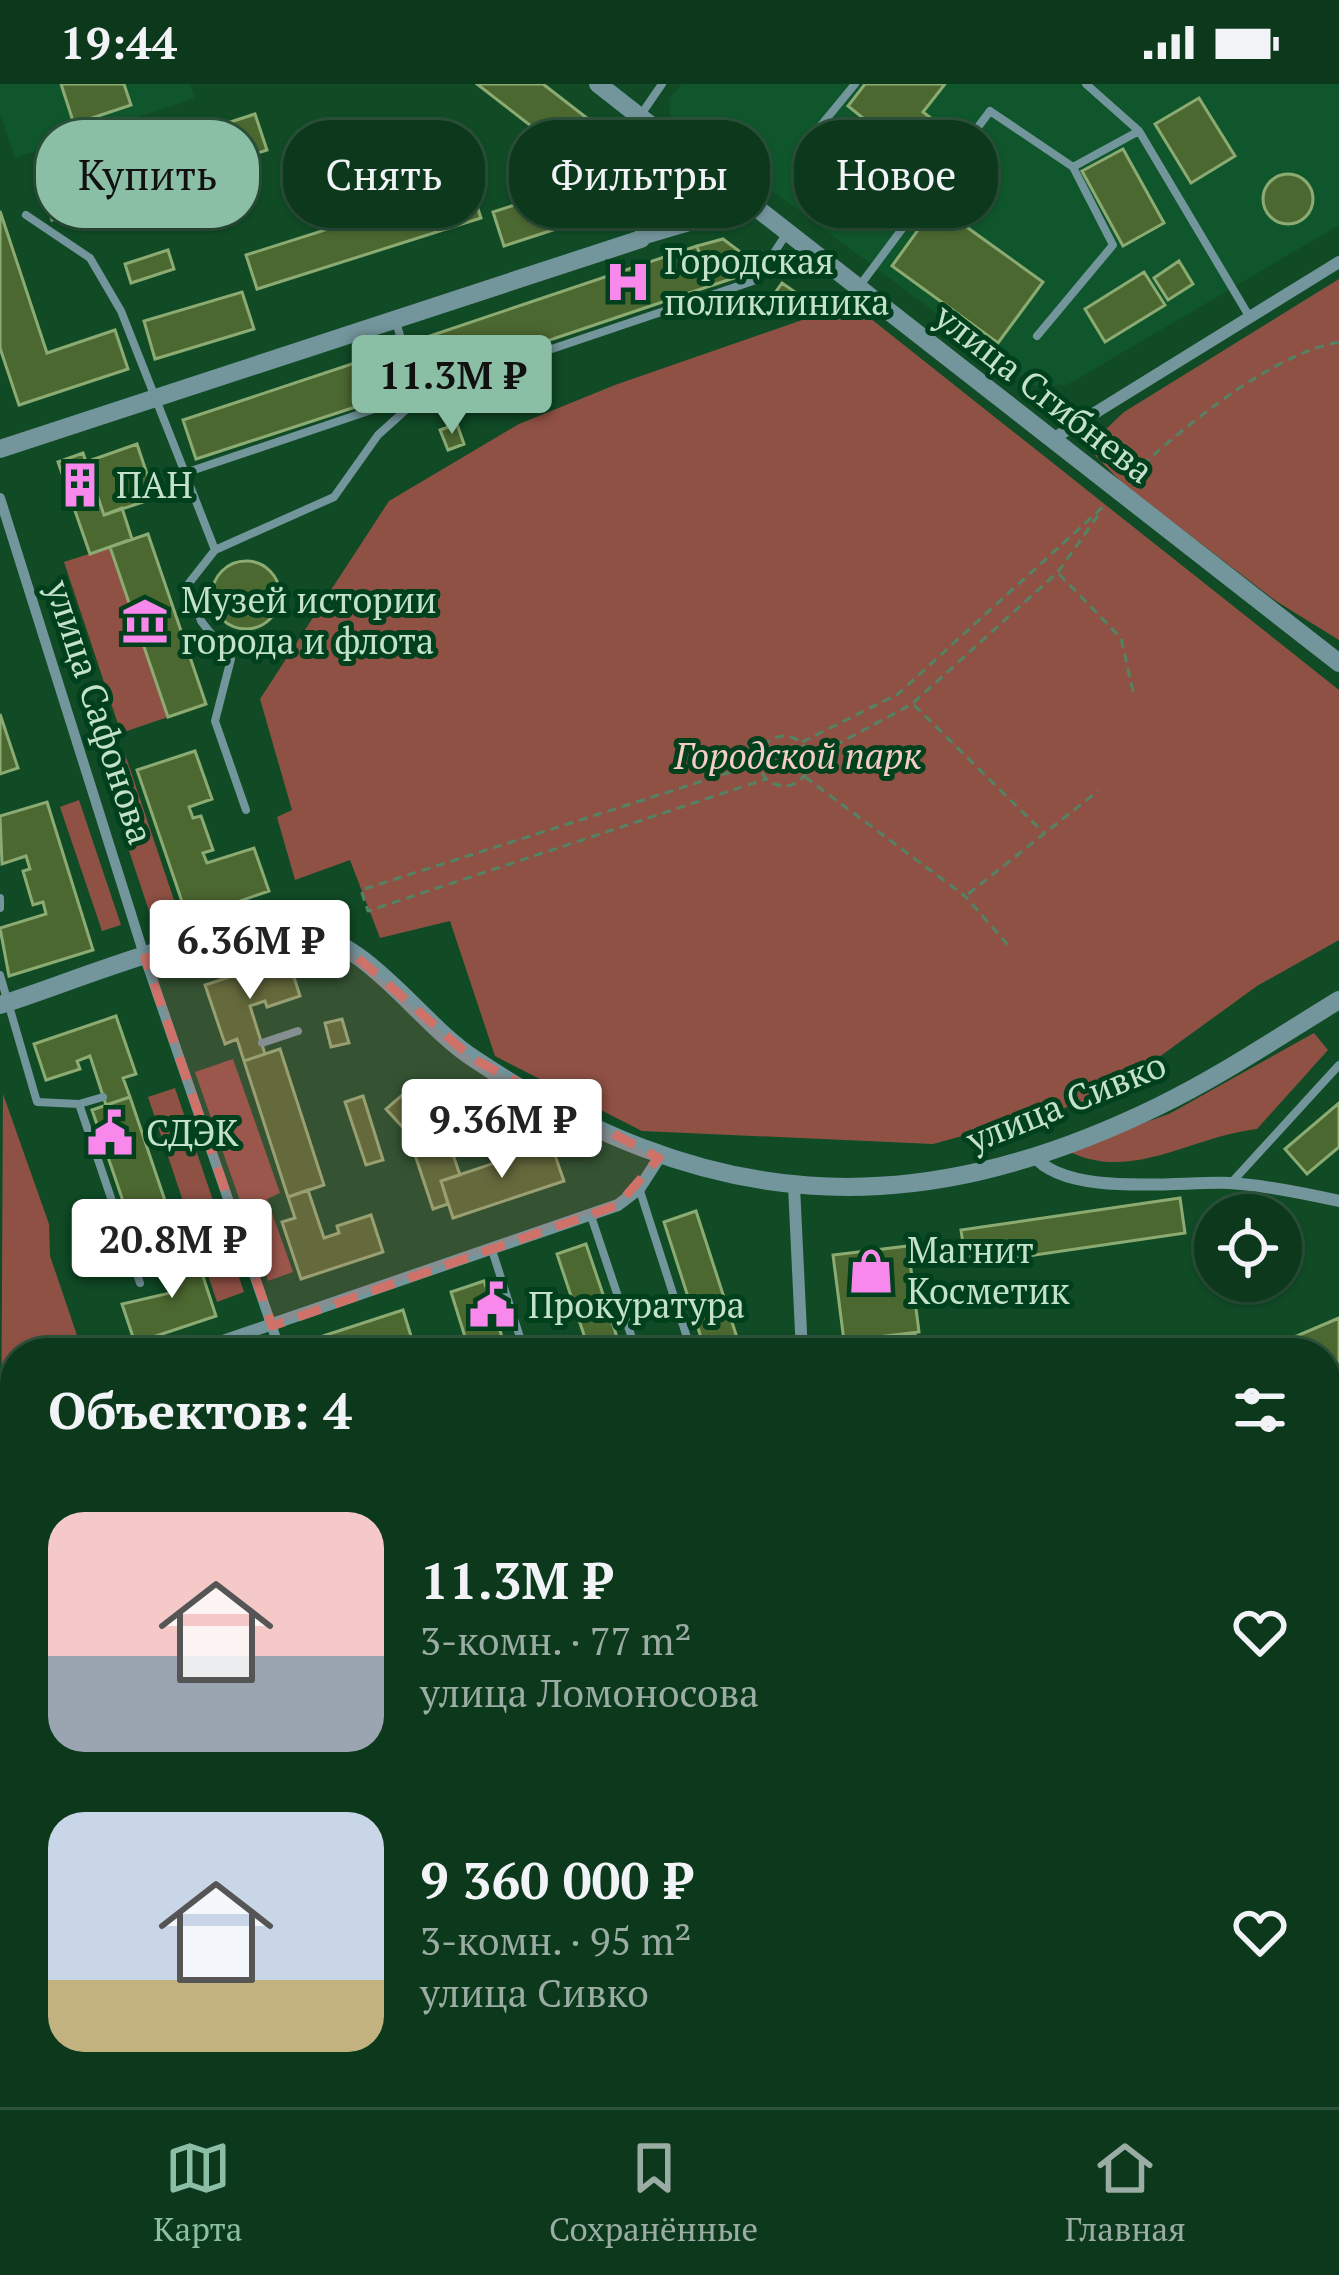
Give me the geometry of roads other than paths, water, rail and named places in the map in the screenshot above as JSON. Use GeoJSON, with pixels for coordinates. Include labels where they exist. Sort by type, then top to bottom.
{"type":"FeatureCollection","features":[{"type":"Feature","properties":{"kind":"street","name":"улица Сгибнева"},"geometry":{"type":"LineString","coordinates":[[598,84],[643,120]]}},
{"type":"Feature","properties":{"kind":"street","name":"улица Сгибнева"},"geometry":{"type":"LineString","coordinates":[[770,223],[1339,663]]}},
{"type":"Feature","properties":{"kind":"street"},"geometry":{"type":"LineString","coordinates":[[641,239],[648,228]]}},
{"type":"Feature","properties":{"kind":"street"},"geometry":{"type":"LineString","coordinates":[[0,449],[679,228]]}},
{"type":"Feature","properties":{"kind":"street"},"geometry":{"type":"LineString","coordinates":[[1051,440],[1339,262]]}},
{"type":"Feature","properties":{"kind":"street","name":"улица Сафонова"},"geometry":{"type":"LineString","coordinates":[[0,498],[146,958],[276,1338]]}},
{"type":"Feature","properties":{"kind":"street","name":"улица Сивко"},"geometry":{"type":"LineString","coordinates":[[4,1004],[146,958],[247,932],[298,931],[357,957],[472,1058],[658,1158],[794,1186],[871,1188],[961,1179],[1157,1107],[1339,1000]]}},
{"type":"Feature","properties":{"kind":"street"},"geometry":{"type":"LineString","coordinates":[[1033,1155],[1044,1168],[1083,1181],[1231,1183],[1339,1202]]}},
{"type":"Feature","properties":{"kind":"street"},"geometry":{"type":"LineString","coordinates":[[235,1338],[590,1216],[639,1189],[658,1158]]}},
{"type":"Feature","properties":{"kind":"street"},"geometry":{"type":"LineString","coordinates":[[794,1186],[801,1338]]}},
{"type":"Feature","properties":{"kind":"lane"},"geometry":{"type":"LineString","coordinates":[[640,117],[662,84]]}},
{"type":"Feature","properties":{"kind":"lane"},"geometry":{"type":"LineString","coordinates":[[825,120],[855,84]]}},
{"type":"Feature","properties":{"kind":"lane"},"geometry":{"type":"LineString","coordinates":[[1086,84],[1139,131],[1250,316]]}},
{"type":"Feature","properties":{"kind":"lane"},"geometry":{"type":"LineString","coordinates":[[983,120],[990,111],[1073,166],[1113,245],[1037,336]]}},
{"type":"Feature","properties":{"kind":"lane"},"geometry":{"type":"LineString","coordinates":[[1073,166],[1139,131]]}},
{"type":"Feature","properties":{"kind":"lane"},"geometry":{"type":"LineString","coordinates":[[26,215],[90,258],[122,311],[215,550]]}},
{"type":"Feature","properties":{"kind":"lane"},"geometry":{"type":"LineString","coordinates":[[856,290],[901,228]]}},
{"type":"Feature","properties":{"kind":"lane"},"geometry":{"type":"LineString","coordinates":[[185,473],[419,398],[757,280],[785,236]]}},
{"type":"Feature","properties":{"kind":"lane"},"geometry":{"type":"LineString","coordinates":[[394,317],[419,398]]}},
{"type":"Feature","properties":{"kind":"lane"},"geometry":{"type":"LineString","coordinates":[[246,810],[214,721],[231,659],[201,621],[189,583],[215,550],[334,497],[378,435],[419,398]]}},
{"type":"Feature","properties":{"kind":"lane"},"geometry":{"type":"LineString","coordinates":[[0,898],[0,908]]}},
{"type":"Feature","properties":{"kind":"lane"},"geometry":{"type":"LineString","coordinates":[[0,975],[4,1004],[38,1102],[80,1104],[104,1097]]}},
{"type":"Feature","properties":{"kind":"lane"},"geometry":{"type":"LineString","coordinates":[[262,1043],[298,1030]]}},
{"type":"Feature","properties":{"kind":"lane"},"geometry":{"type":"LineString","coordinates":[[1231,1183],[1339,1065]]}},
{"type":"Feature","properties":{"kind":"lane"},"geometry":{"type":"LineString","coordinates":[[80,1104],[140,1283]]}},
{"type":"Feature","properties":{"kind":"lane"},"geometry":{"type":"LineString","coordinates":[[639,1189],[687,1338]]}},
{"type":"Feature","properties":{"kind":"lane"},"geometry":{"type":"LineString","coordinates":[[590,1216],[632,1338]]}},
{"type":"Feature","properties":{"kind":"lane"},"geometry":{"type":"LineString","coordinates":[[492,1250],[520,1338]]}},
{"type":"Feature","properties":{"kind":"place","name":"Городская поликлиника"},"geometry":{"type":"Point","coordinates":[628,282]}},
{"type":"Feature","properties":{"kind":"place","name":"ПАН"},"geometry":{"type":"Point","coordinates":[80,485]}},
{"type":"Feature","properties":{"kind":"place","name":"Музей истории города и флота"},"geometry":{"type":"Point","coordinates":[145,621]}},
{"type":"Feature","properties":{"kind":"place","name":"СДЭК"},"geometry":{"type":"Point","coordinates":[110,1133]}},
{"type":"Feature","properties":{"kind":"place","name":"Магнит Косметик"},"geometry":{"type":"Point","coordinates":[871,1271]}},
{"type":"Feature","properties":{"kind":"place","name":"Прокуратура"},"geometry":{"type":"Point","coordinates":[492,1305]}},
{"type":"Feature","properties":{"kind":"park label","name":"Городской парк"},"geometry":{"type":"Point","coordinates":[798,756]}}]}
